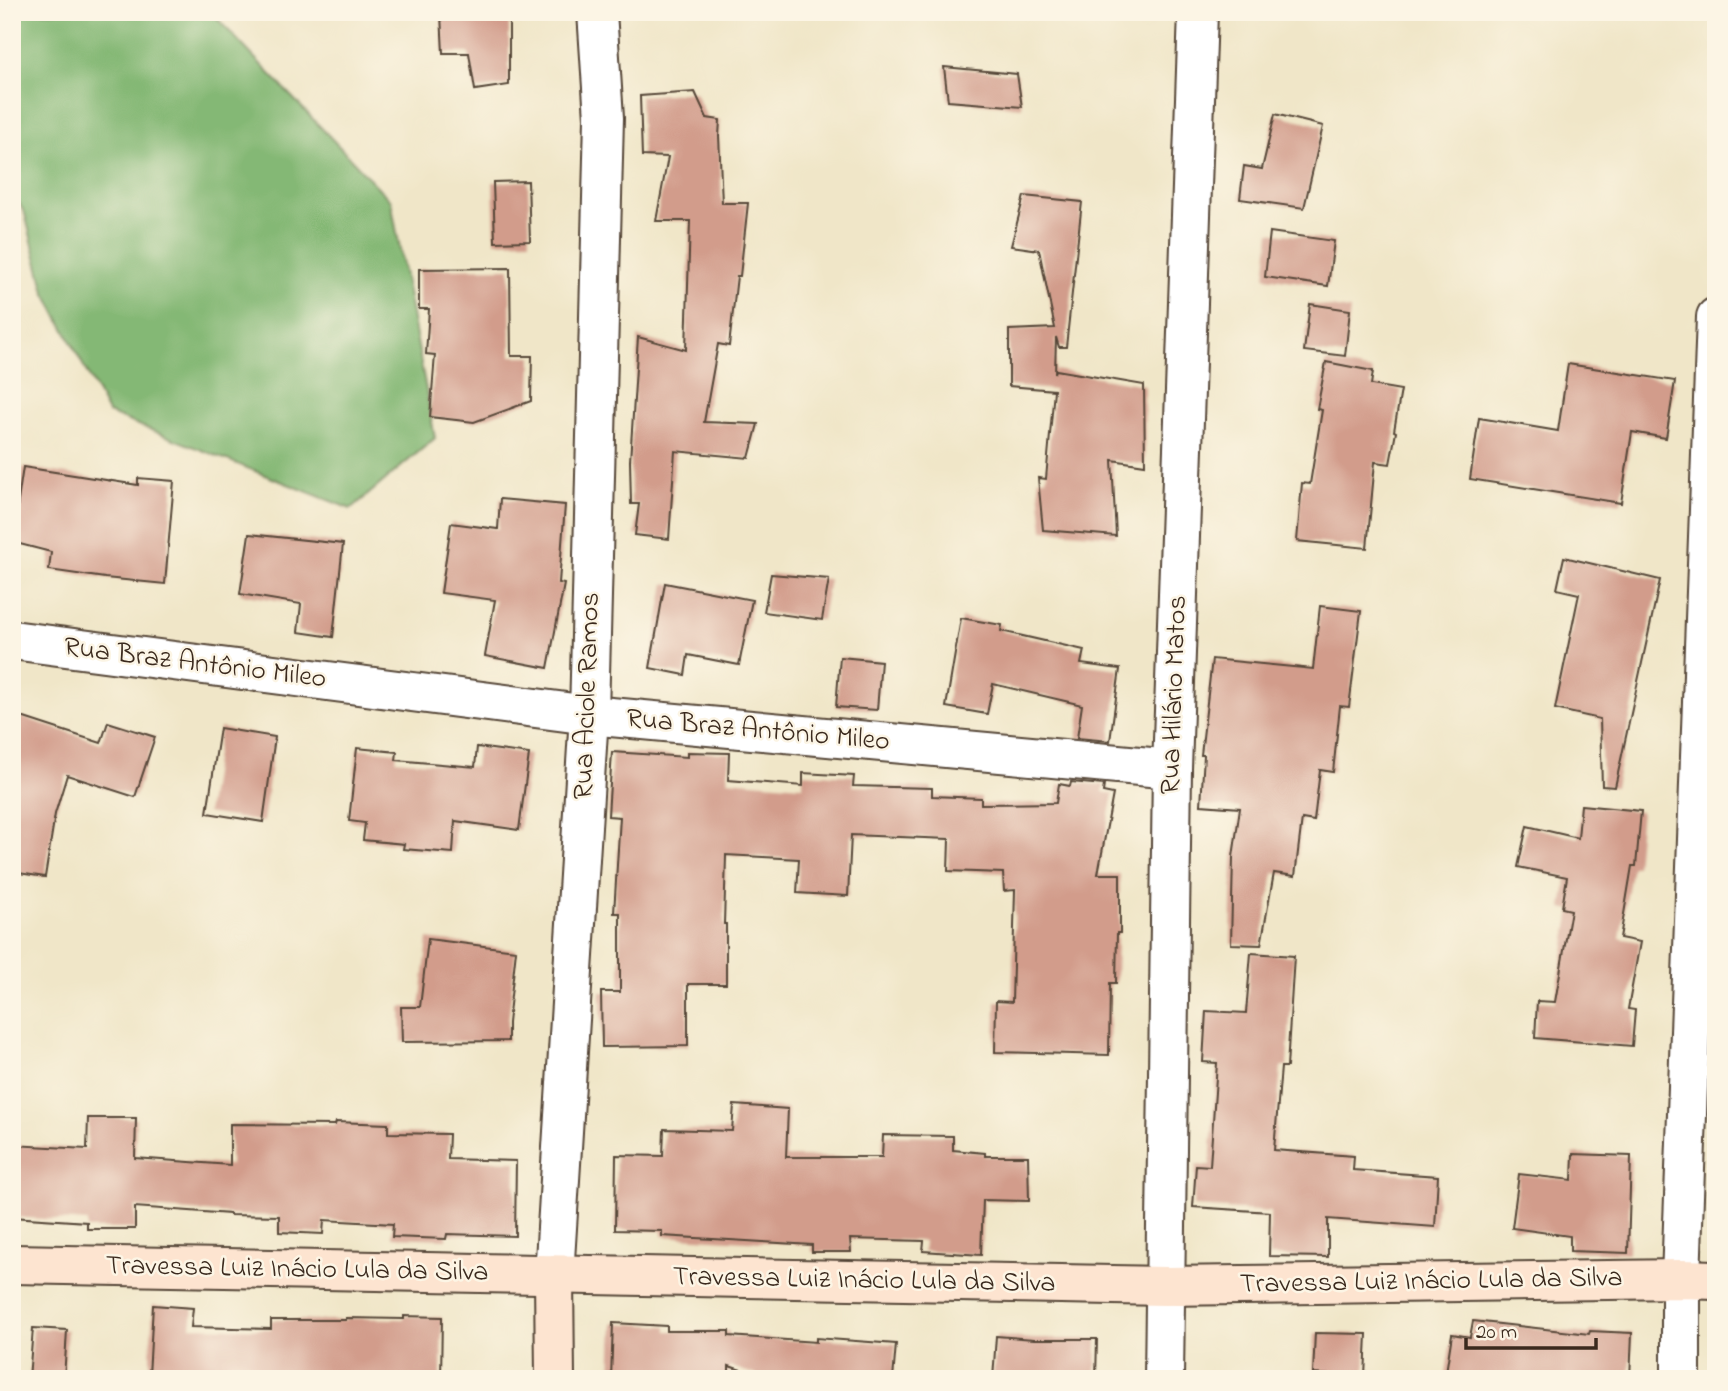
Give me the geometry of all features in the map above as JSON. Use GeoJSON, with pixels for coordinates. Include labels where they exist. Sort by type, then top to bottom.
{"type":"FeatureCollection","features":[{"type":"Feature","properties":{"kind":"street","name":"Rua Aciole Ramos"},"geometry":{"type":"LineString","coordinates":[[555,1379],[554,1276],[589,715],[604,118],[597,12]]}},
{"type":"Feature","properties":{"kind":"street","name":"Rua Hilário Matos"},"geometry":{"type":"LineString","coordinates":[[1164,1379],[1172,769],[1198,12]]}},
{"type":"Feature","properties":{"kind":"street"},"geometry":{"type":"LineString","coordinates":[[1681,1379],[1698,1280],[1716,317]]}},
{"type":"Feature","properties":{"kind":"street","name":"Rua Braz Antônio Mileo"},"geometry":{"type":"LineString","coordinates":[[12,640],[589,715],[1172,769]]}},
{"type":"Feature","properties":{"kind":"street","name":"Travessa Luiz Inácio Lula da Silva"},"geometry":{"type":"LineString","coordinates":[[12,1265],[1165,1286],[1698,1280]]}},
{"type":"Feature","properties":{"kind":"green space"},"geometry":{"type":"Polygon","coordinates":[[[12,12],[211,12],[391,201],[435,438],[351,509],[108,413],[45,292],[25,214],[12,191],[12,12]]]}},
{"type":"Feature","properties":{"kind":"building"},"geometry":{"type":"Polygon","coordinates":[[[509,12],[509,85],[475,90],[469,53],[443,53],[441,14],[509,12]]]}},
{"type":"Feature","properties":{"kind":"building"},"geometry":{"type":"Polygon","coordinates":[[[944,67],[1017,74],[1022,107],[948,101],[944,67]]]}},
{"type":"Feature","properties":{"kind":"building"},"geometry":{"type":"Polygon","coordinates":[[[695,92],[707,118],[720,120],[722,203],[748,203],[729,346],[718,344],[704,422],[758,424],[749,458],[675,451],[669,539],[635,535],[639,504],[631,504],[630,461],[638,337],[686,350],[690,221],[656,221],[668,157],[642,156],[640,96],[695,92]]]}},
{"type":"Feature","properties":{"kind":"building"},"geometry":{"type":"Polygon","coordinates":[[[1275,114],[1323,126],[1304,208],[1240,199],[1244,166],[1262,169],[1275,114]]]}},
{"type":"Feature","properties":{"kind":"building"},"geometry":{"type":"Polygon","coordinates":[[[528,181],[530,241],[495,242],[493,182],[528,181]]]}},
{"type":"Feature","properties":{"kind":"building"},"geometry":{"type":"Polygon","coordinates":[[[1024,196],[1082,202],[1066,347],[1059,347],[1056,337],[1055,373],[1056,370],[1144,385],[1145,465],[1112,460],[1116,536],[1043,530],[1038,478],[1046,479],[1054,390],[1009,386],[1009,330],[1055,328],[1039,250],[1011,246],[1024,196]]]}},
{"type":"Feature","properties":{"kind":"building"},"geometry":{"type":"Polygon","coordinates":[[[1270,232],[1334,241],[1328,286],[1265,277],[1270,232]]]}},
{"type":"Feature","properties":{"kind":"building"},"geometry":{"type":"Polygon","coordinates":[[[510,268],[511,356],[532,356],[531,401],[474,422],[430,417],[435,355],[426,354],[429,309],[419,309],[419,269],[510,268]]]}},
{"type":"Feature","properties":{"kind":"building"},"geometry":{"type":"Polygon","coordinates":[[[1310,304],[1350,310],[1345,356],[1304,351],[1310,304]]]}},
{"type":"Feature","properties":{"kind":"building"},"geometry":{"type":"Polygon","coordinates":[[[1326,362],[1373,371],[1371,385],[1401,390],[1390,464],[1375,462],[1367,548],[1297,541],[1302,483],[1310,484],[1322,410],[1317,409],[1326,362]]]}},
{"type":"Feature","properties":{"kind":"building"},"geometry":{"type":"Polygon","coordinates":[[[1568,364],[1675,381],[1666,438],[1632,432],[1621,503],[1470,479],[1479,418],[1558,431],[1568,364]]]}},
{"type":"Feature","properties":{"kind":"building"},"geometry":{"type":"Polygon","coordinates":[[[23,467],[138,485],[138,478],[174,481],[165,584],[49,570],[51,552],[12,542],[23,467]]]}},
{"type":"Feature","properties":{"kind":"building"},"geometry":{"type":"Polygon","coordinates":[[[500,499],[565,505],[559,583],[564,584],[548,668],[485,656],[495,600],[441,593],[451,523],[498,529],[500,499]]]}},
{"type":"Feature","properties":{"kind":"building"},"geometry":{"type":"Polygon","coordinates":[[[249,534],[343,544],[333,637],[298,632],[301,604],[240,594],[249,534]]]}},
{"type":"Feature","properties":{"kind":"building"},"geometry":{"type":"Polygon","coordinates":[[[1564,557],[1660,580],[1615,787],[1602,786],[1600,719],[1555,709],[1579,594],[1557,589],[1564,557]]]}},
{"type":"Feature","properties":{"kind":"building"},"geometry":{"type":"Polygon","coordinates":[[[771,574],[829,579],[822,620],[764,612],[771,574]]]}},
{"type":"Feature","properties":{"kind":"building"},"geometry":{"type":"Polygon","coordinates":[[[665,583],[752,600],[739,665],[688,655],[685,675],[650,668],[665,583]]]}},
{"type":"Feature","properties":{"kind":"building"},"geometry":{"type":"Polygon","coordinates":[[[1320,606],[1361,611],[1349,707],[1340,706],[1333,772],[1320,770],[1314,821],[1302,819],[1295,876],[1274,873],[1261,945],[1231,944],[1233,857],[1240,808],[1201,805],[1204,755],[1201,755],[1212,659],[1313,669],[1320,606]]]}},
{"type":"Feature","properties":{"kind":"building"},"geometry":{"type":"Polygon","coordinates":[[[961,618],[1002,625],[1001,631],[1084,650],[1081,664],[1120,669],[1110,741],[1077,738],[1082,705],[993,684],[987,714],[946,707],[961,618]]]}},
{"type":"Feature","properties":{"kind":"building"},"geometry":{"type":"Polygon","coordinates":[[[840,657],[881,661],[877,710],[836,707],[840,657]]]}},
{"type":"Feature","properties":{"kind":"building"},"geometry":{"type":"Polygon","coordinates":[[[12,714],[101,743],[108,722],[155,737],[135,797],[67,775],[55,814],[45,877],[12,872],[12,714]]]}},
{"type":"Feature","properties":{"kind":"building"},"geometry":{"type":"Polygon","coordinates":[[[220,728],[275,737],[263,822],[207,813],[220,728]]]}},
{"type":"Feature","properties":{"kind":"building"},"geometry":{"type":"Polygon","coordinates":[[[477,747],[529,754],[519,830],[455,821],[453,853],[403,849],[404,844],[363,840],[365,823],[349,821],[357,748],[397,752],[396,760],[475,767],[477,747]]]}},
{"type":"Feature","properties":{"kind":"building"},"geometry":{"type":"Polygon","coordinates":[[[612,752],[687,757],[687,752],[729,753],[728,780],[803,786],[803,773],[854,776],[853,786],[932,788],[932,796],[981,798],[981,804],[1056,803],[1059,784],[1070,786],[1071,782],[1104,785],[1103,792],[1113,794],[1098,874],[1120,874],[1120,933],[1117,933],[1116,983],[1110,983],[1109,1055],[995,1052],[996,1001],[1012,1002],[1015,890],[1004,891],[1003,873],[948,871],[949,839],[851,835],[848,896],[797,893],[799,859],[726,855],[726,984],[688,984],[688,1046],[602,1047],[601,992],[620,992],[620,913],[614,913],[620,817],[608,816],[612,752]]]}},
{"type":"Feature","properties":{"kind":"building"},"geometry":{"type":"Polygon","coordinates":[[[1581,805],[1641,811],[1636,866],[1632,866],[1620,938],[1640,942],[1628,1009],[1635,1010],[1632,1046],[1535,1038],[1537,1001],[1555,1002],[1571,910],[1562,908],[1567,877],[1518,867],[1527,826],[1578,838],[1581,805]]]}},
{"type":"Feature","properties":{"kind":"building"},"geometry":{"type":"Polygon","coordinates":[[[428,939],[516,950],[508,1041],[402,1042],[401,1007],[420,1007],[428,939]]]}},
{"type":"Feature","properties":{"kind":"building"},"geometry":{"type":"Polygon","coordinates":[[[1251,953],[1294,956],[1287,1067],[1281,1067],[1274,1150],[1354,1156],[1353,1170],[1438,1176],[1435,1227],[1328,1219],[1328,1257],[1269,1256],[1270,1212],[1193,1207],[1196,1165],[1210,1166],[1217,1063],[1203,1062],[1206,1011],[1246,1013],[1251,953]]]}},
{"type":"Feature","properties":{"kind":"building"},"geometry":{"type":"Polygon","coordinates":[[[734,1105],[788,1109],[786,1157],[882,1157],[883,1135],[953,1136],[953,1150],[985,1153],[985,1156],[1028,1156],[1029,1201],[983,1200],[981,1255],[923,1251],[924,1241],[850,1239],[851,1252],[812,1252],[812,1245],[662,1236],[662,1231],[615,1230],[616,1155],[663,1156],[664,1129],[732,1131],[734,1105]]]}},
{"type":"Feature","properties":{"kind":"building"},"geometry":{"type":"Polygon","coordinates":[[[88,1118],[136,1118],[135,1158],[230,1165],[230,1124],[388,1124],[388,1133],[449,1134],[448,1159],[516,1161],[515,1236],[447,1234],[446,1239],[392,1237],[393,1224],[324,1220],[323,1234],[279,1232],[279,1216],[135,1207],[135,1229],[87,1229],[87,1222],[12,1217],[12,1145],[87,1149],[88,1118]]]}},
{"type":"Feature","properties":{"kind":"building"},"geometry":{"type":"Polygon","coordinates":[[[1573,1154],[1631,1156],[1628,1253],[1570,1251],[1570,1236],[1512,1228],[1519,1174],[1572,1180],[1573,1154]]]}},
{"type":"Feature","properties":{"kind":"building"},"geometry":{"type":"Polygon","coordinates":[[[153,1305],[193,1308],[191,1327],[271,1329],[271,1320],[442,1317],[441,1379],[185,1379],[149,1376],[153,1305]]]}},
{"type":"Feature","properties":{"kind":"building"},"geometry":{"type":"Polygon","coordinates":[[[1473,1321],[1589,1334],[1590,1331],[1632,1333],[1630,1379],[1445,1379],[1452,1334],[1470,1337],[1473,1321]]]}},
{"type":"Feature","properties":{"kind":"building"},"geometry":{"type":"Polygon","coordinates":[[[613,1323],[667,1326],[667,1331],[729,1331],[729,1336],[816,1342],[816,1338],[896,1344],[893,1379],[768,1379],[729,1366],[729,1379],[611,1379],[613,1323]]]}},
{"type":"Feature","properties":{"kind":"building"},"geometry":{"type":"Polygon","coordinates":[[[33,1328],[67,1330],[64,1379],[29,1379],[33,1328]]]}},
{"type":"Feature","properties":{"kind":"building"},"geometry":{"type":"Polygon","coordinates":[[[1315,1333],[1367,1334],[1365,1377],[1313,1374],[1315,1333]]]}},
{"type":"Feature","properties":{"kind":"building"},"geometry":{"type":"Polygon","coordinates":[[[996,1336],[1097,1339],[1096,1379],[993,1379],[996,1336]]]}}]}
